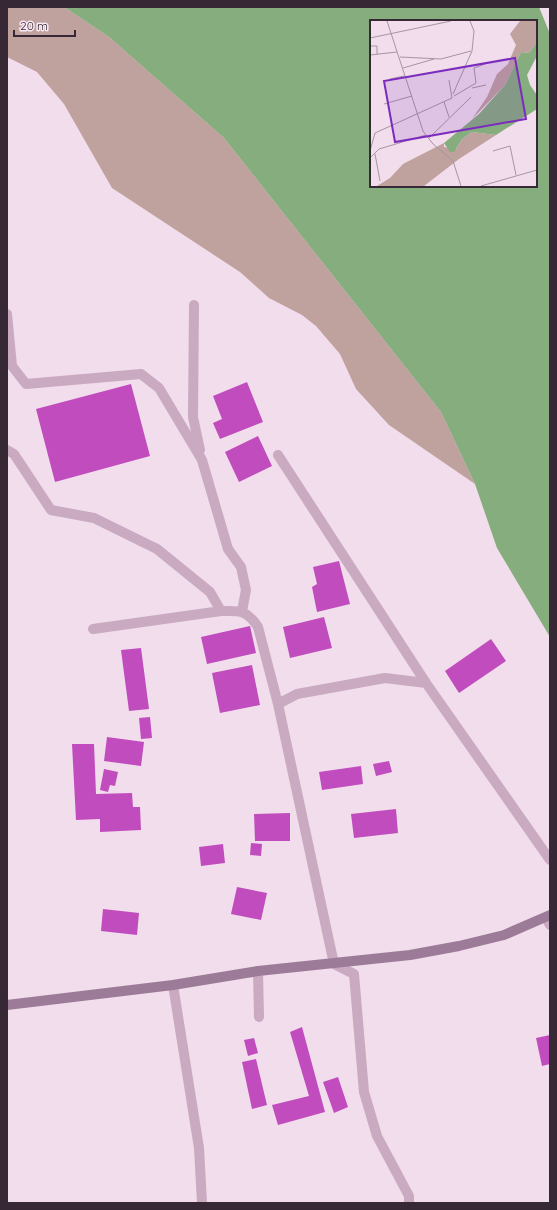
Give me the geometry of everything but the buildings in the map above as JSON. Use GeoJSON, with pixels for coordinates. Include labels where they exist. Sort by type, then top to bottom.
{"type":"FeatureCollection","features":[{"type":"Feature","properties":{"kind":"main road"},"geometry":{"type":"LineString","coordinates":[[7,1005],[173,985],[258,971],[410,955],[459,946],[504,935],[549,919]]}},
{"type":"Feature","properties":{"kind":"street"},"geometry":{"type":"LineString","coordinates":[[194,305],[192,417],[202,460],[228,549],[241,568],[246,590],[242,611]]}},
{"type":"Feature","properties":{"kind":"street"},"geometry":{"type":"LineString","coordinates":[[7,314],[12,366],[26,384],[141,374],[159,388],[202,460]]}},
{"type":"Feature","properties":{"kind":"street"},"geometry":{"type":"LineString","coordinates":[[7,450],[14,454],[51,510],[94,518],[157,549],[210,592],[221,611]]}},
{"type":"Feature","properties":{"kind":"street"},"geometry":{"type":"LineString","coordinates":[[278,455],[426,683],[550,860]]}},
{"type":"Feature","properties":{"kind":"street"},"geometry":{"type":"LineString","coordinates":[[93,629],[221,611],[242,611],[251,617],[258,627],[278,704],[334,964],[354,974],[364,1092],[377,1136],[409,1196],[409,1203]]}},
{"type":"Feature","properties":{"kind":"street"},"geometry":{"type":"LineString","coordinates":[[278,704],[297,694],[385,678],[426,683]]}},
{"type":"Feature","properties":{"kind":"street"},"geometry":{"type":"LineString","coordinates":[[258,971],[259,1017]]}},
{"type":"Feature","properties":{"kind":"street"},"geometry":{"type":"LineString","coordinates":[[173,985],[199,1148],[202,1203]]}},
{"type":"Feature","properties":{"kind":"shaded area"},"geometry":{"type":"Polygon","coordinates":[[[7,7],[64,7],[109,37],[224,138],[441,412],[475,484],[389,425],[356,389],[340,354],[316,326],[302,315],[269,298],[240,272],[112,188],[64,104],[37,72],[7,57],[7,7]]]}},
{"type":"Feature","properties":{"kind":"shaded area"},"geometry":{"type":"Polygon","coordinates":[[[64,7],[539,7],[550,34],[550,637],[497,548],[475,484],[441,412],[224,138],[109,37],[64,7]]]}}]}
